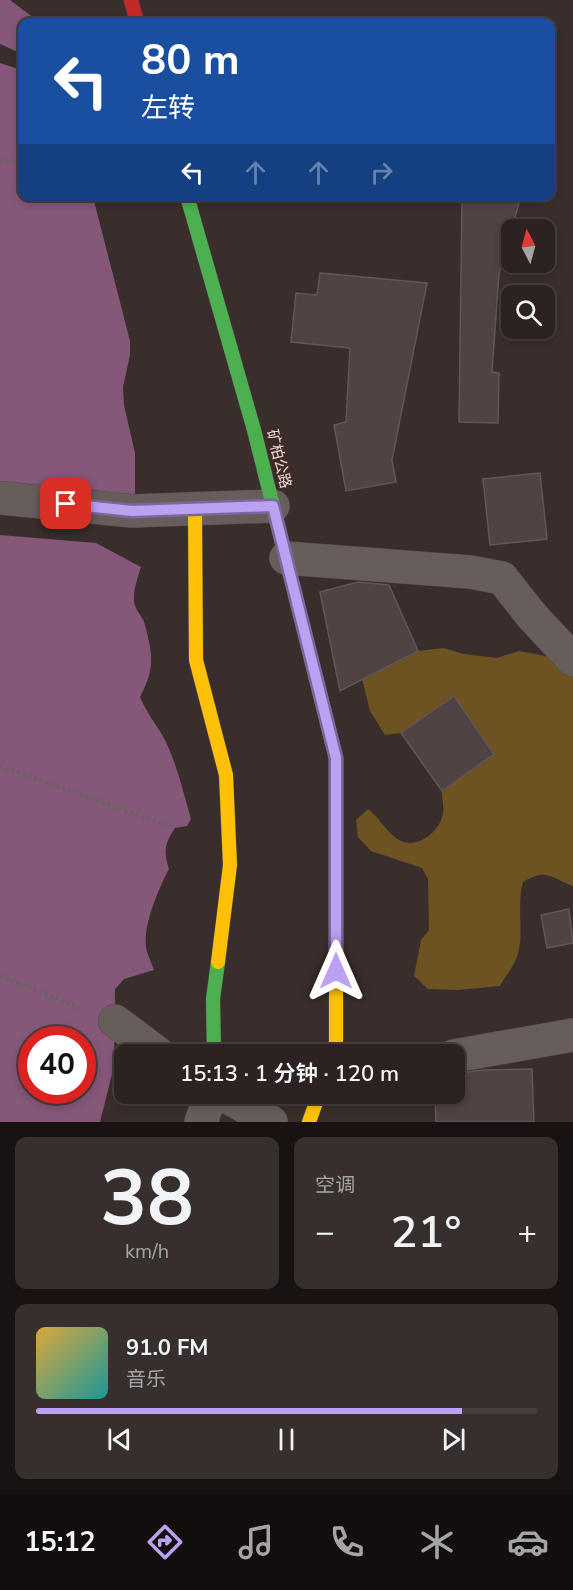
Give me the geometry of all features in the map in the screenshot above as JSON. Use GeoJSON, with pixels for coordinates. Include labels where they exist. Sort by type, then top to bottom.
{"type":"FeatureCollection","features":[{"type":"Feature","properties":{"kind":"street"},"geometry":{"type":"LineString","coordinates":[[131,0],[136,18]]}},
{"type":"Feature","properties":{"kind":"street","name":"矿柏公路"},"geometry":{"type":"LineString","coordinates":[[188,201],[254,430],[336,758],[335,1044]]}},
{"type":"Feature","properties":{"kind":"street"},"geometry":{"type":"LineString","coordinates":[[0,498],[132,511],[273,506]]}},
{"type":"Feature","properties":{"kind":"street"},"geometry":{"type":"LineString","coordinates":[[195,509],[196,660],[226,775],[231,866],[213,999],[214,1044]]}},
{"type":"Feature","properties":{"kind":"street"},"geometry":{"type":"LineString","coordinates":[[286,558],[470,573],[502,578],[532,616],[573,660]]}},
{"type":"Feature","properties":{"kind":"street"},"geometry":{"type":"LineString","coordinates":[[115,1021],[146,1044]]}},
{"type":"Feature","properties":{"kind":"street"},"geometry":{"type":"LineString","coordinates":[[465,1054],[573,1035]]}},
{"type":"Feature","properties":{"kind":"street"},"geometry":{"type":"LineString","coordinates":[[201,1122],[207,1104]]}},
{"type":"Feature","properties":{"kind":"street"},"geometry":{"type":"LineString","coordinates":[[240,1104],[271,1122]]}},
{"type":"Feature","properties":{"kind":"street"},"geometry":{"type":"LineString","coordinates":[[309,1122],[315,1104]]}},
{"type":"Feature","properties":{"kind":"path"},"geometry":{"type":"LineString","coordinates":[[0,162],[18,158]]}},
{"type":"Feature","properties":{"kind":"path"},"geometry":{"type":"LineString","coordinates":[[0,766],[175,828]]}},
{"type":"Feature","properties":{"kind":"path"},"geometry":{"type":"LineString","coordinates":[[0,976],[115,1021]]}},
{"type":"Feature","properties":{"kind":"shaded area"},"geometry":{"type":"Polygon","coordinates":[[[0,0],[10,0],[34,18],[18,18],[18,52],[0,44],[0,0]]]}},
{"type":"Feature","properties":{"kind":"shaded area"},"geometry":{"type":"Polygon","coordinates":[[[0,63],[18,69],[18,201],[94,201],[130,341],[130,355],[123,387],[124,405],[135,453],[135,504],[0,492],[0,63]]]}},
{"type":"Feature","properties":{"kind":"shaded area"},"geometry":{"type":"Polygon","coordinates":[[[0,535],[96,543],[141,567],[134,600],[135,607],[145,625],[151,662],[148,678],[140,697],[169,748],[191,819],[187,826],[175,828],[166,847],[169,869],[156,898],[146,932],[147,952],[154,970],[124,979],[115,989],[114,1066],[100,1122],[0,1122],[0,535]]]}},
{"type":"Feature","properties":{"kind":"shaded area"},"geometry":{"type":"Polygon","coordinates":[[[443,648],[464,654],[497,658],[519,651],[545,656],[573,668],[573,886],[548,875],[537,875],[523,882],[520,901],[519,948],[515,961],[500,986],[458,990],[428,989],[414,976],[421,940],[429,930],[428,879],[422,868],[371,851],[358,837],[356,820],[368,809],[401,841],[414,843],[427,837],[438,827],[441,820],[442,791],[494,754],[454,696],[401,733],[385,735],[370,711],[362,679],[418,651],[443,648]]]}},
{"type":"Feature","properties":{"kind":"building"},"geometry":{"type":"Polygon","coordinates":[[[462,201],[520,201],[514,219],[501,219],[501,266],[492,372],[499,373],[498,423],[459,422],[462,201]]]}},
{"type":"Feature","properties":{"kind":"building"},"geometry":{"type":"Polygon","coordinates":[[[320,273],[427,283],[392,460],[396,482],[346,491],[334,425],[346,422],[350,348],[291,342],[296,293],[317,295],[320,273]]]}},
{"type":"Feature","properties":{"kind":"building"},"geometry":{"type":"Polygon","coordinates":[[[540,473],[547,539],[490,545],[483,479],[540,473]]]}},
{"type":"Feature","properties":{"kind":"building"},"geometry":{"type":"Polygon","coordinates":[[[358,582],[389,585],[418,651],[340,691],[320,592],[358,582]]]}},
{"type":"Feature","properties":{"kind":"building"},"geometry":{"type":"Polygon","coordinates":[[[454,696],[494,754],[442,791],[401,733],[454,696]]]}},
{"type":"Feature","properties":{"kind":"building"},"geometry":{"type":"Polygon","coordinates":[[[569,909],[573,943],[547,948],[541,915],[569,909]]]}},
{"type":"Feature","properties":{"kind":"building"},"geometry":{"type":"Polygon","coordinates":[[[532,1069],[534,1122],[436,1122],[435,1104],[465,1104],[465,1072],[532,1069]]]}},
{"type":"Feature","properties":{"kind":"traffic: fast"},"geometry":{"type":"LineString","coordinates":[[188,201],[254,430],[316,678]]}},
{"type":"Feature","properties":{"kind":"traffic: fast"},"geometry":{"type":"LineString","coordinates":[[214,1044],[213,999],[218,962]]}},
{"type":"Feature","properties":{"kind":"traffic: slow"},"geometry":{"type":"LineString","coordinates":[[195,509],[196,660],[226,775],[230,865],[218,962]]}},
{"type":"Feature","properties":{"kind":"traffic: slow"},"geometry":{"type":"LineString","coordinates":[[316,678],[336,758],[335,1044]]}},
{"type":"Feature","properties":{"kind":"traffic: slow"},"geometry":{"type":"LineString","coordinates":[[309,1122],[315,1104]]}},
{"type":"Feature","properties":{"kind":"traffic: jam"},"geometry":{"type":"LineString","coordinates":[[131,0],[136,18]]}},
{"type":"Feature","properties":{"kind":"route"},"geometry":{"type":"LineString","coordinates":[[66,504],[132,511],[273,506],[336,758],[336,971]]}}]}
